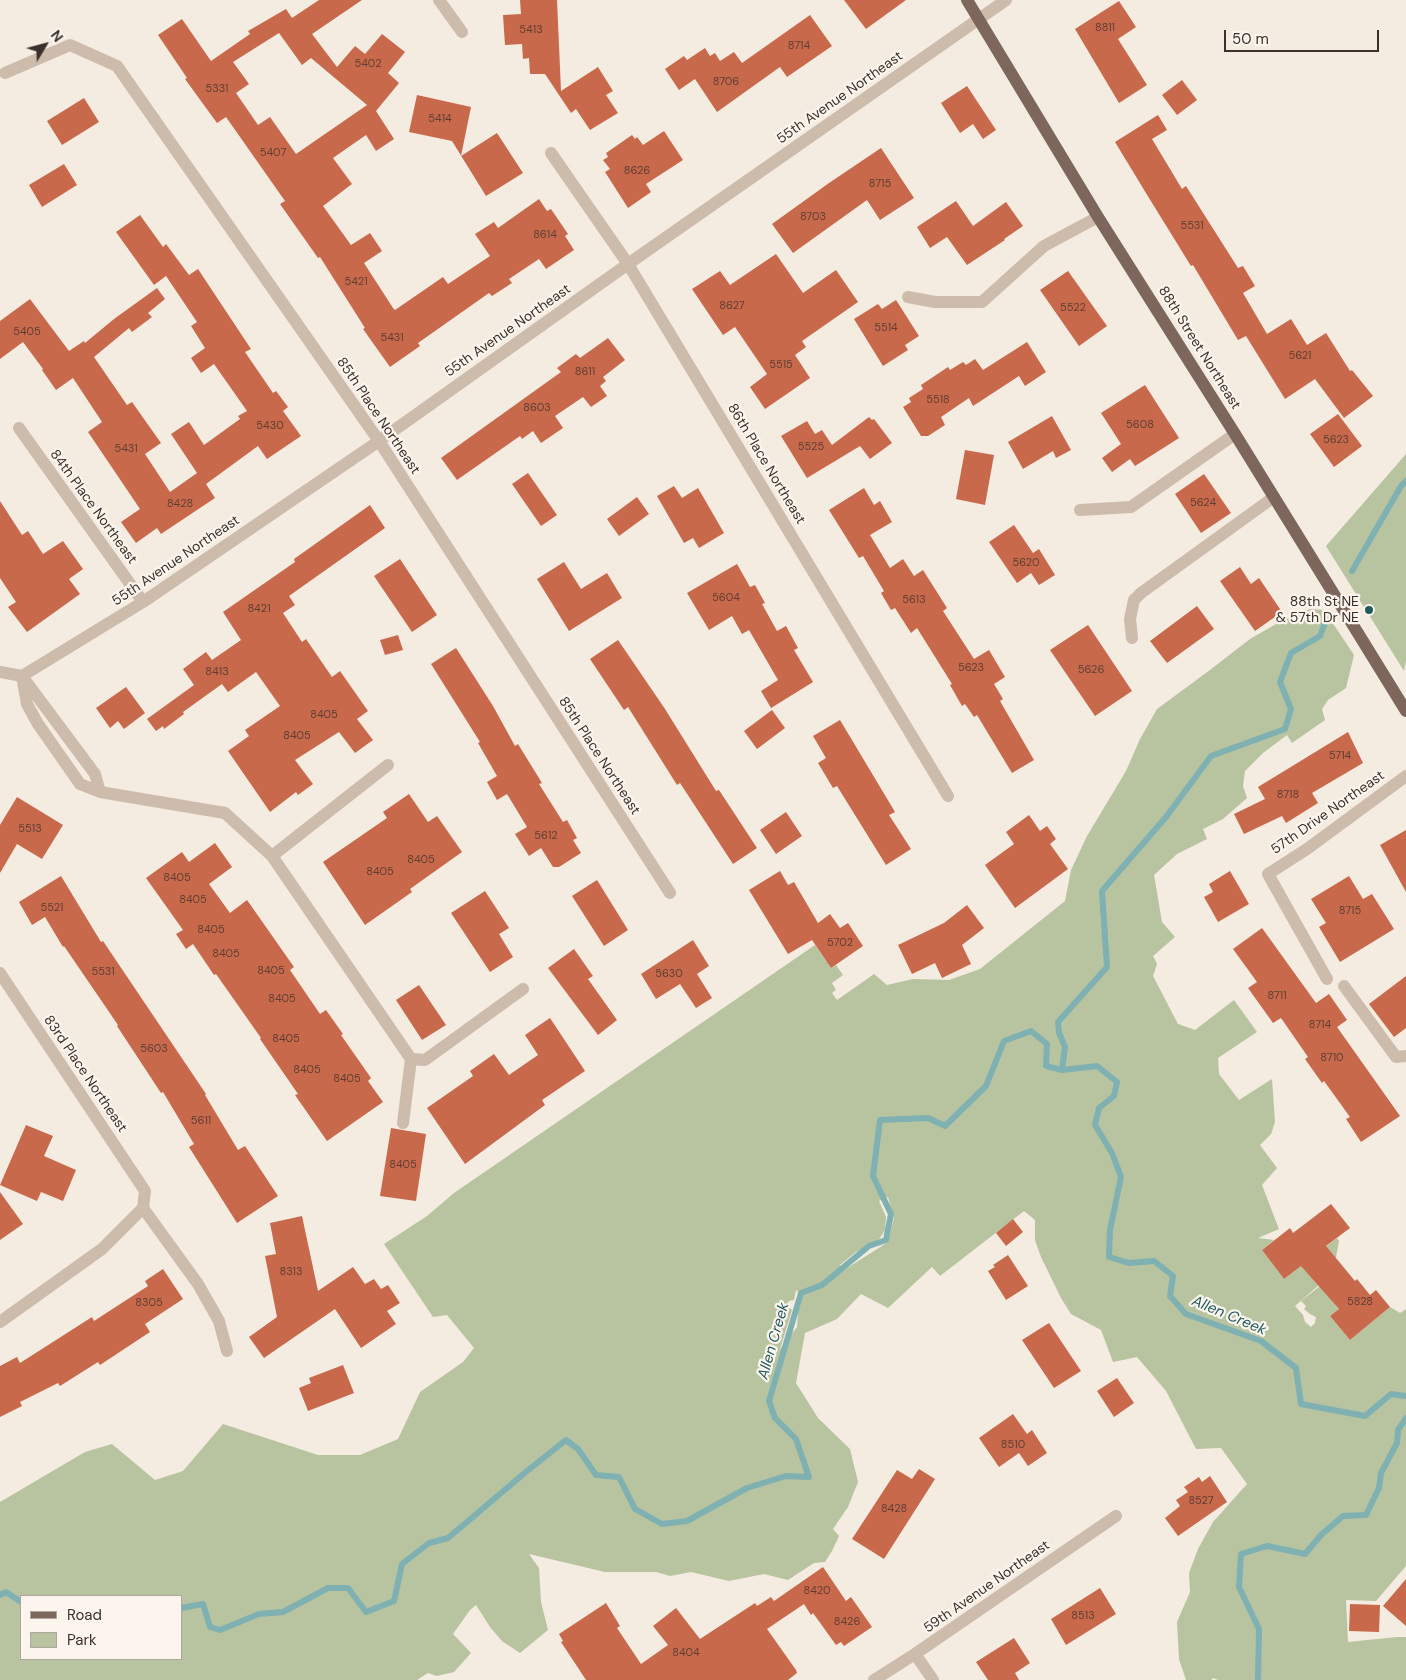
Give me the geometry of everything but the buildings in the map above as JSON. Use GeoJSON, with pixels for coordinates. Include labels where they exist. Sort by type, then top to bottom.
{"type":"FeatureCollection","features":[{"type":"Feature","properties":{"kind":"main road","name":"88th Street Northeast"},"geometry":{"type":"LineString","coordinates":[[967,0],[1098,217],[1236,434],[1406,711]]}},
{"type":"Feature","properties":{"kind":"street"},"geometry":{"type":"LineString","coordinates":[[440,0],[462,32]]}},
{"type":"Feature","properties":{"kind":"street","name":"55th Avenue Northeast"},"geometry":{"type":"LineString","coordinates":[[22,676],[143,602],[379,441],[628,264],[1006,0]]}},
{"type":"Feature","properties":{"kind":"street","name":"85th Place Northeast"},"geometry":{"type":"LineString","coordinates":[[5,73],[70,45],[118,66],[379,441],[670,893]]}},
{"type":"Feature","properties":{"kind":"street","name":"86th Place Northeast"},"geometry":{"type":"LineString","coordinates":[[551,153],[628,264],[948,796]]}},
{"type":"Feature","properties":{"kind":"street"},"geometry":{"type":"LineString","coordinates":[[908,297],[935,302],[982,302],[1044,246],[1098,217]]}},
{"type":"Feature","properties":{"kind":"street","name":"84th Place Northeast"},"geometry":{"type":"LineString","coordinates":[[19,428],[143,602]]}},
{"type":"Feature","properties":{"kind":"street"},"geometry":{"type":"LineString","coordinates":[[1080,510],[1131,507],[1236,434]]}},
{"type":"Feature","properties":{"kind":"street"},"geometry":{"type":"LineString","coordinates":[[1132,638],[1130,619],[1134,600],[1141,593],[1274,497]]}},
{"type":"Feature","properties":{"kind":"street"},"geometry":{"type":"LineString","coordinates":[[0,672],[22,676],[95,774],[100,792]]}},
{"type":"Feature","properties":{"kind":"street"},"geometry":{"type":"LineString","coordinates":[[22,676],[27,704],[38,724],[80,784],[100,792],[225,813],[272,856],[411,1059],[403,1123]]}},
{"type":"Feature","properties":{"kind":"street"},"geometry":{"type":"LineString","coordinates":[[272,856],[388,765]]}},
{"type":"Feature","properties":{"kind":"street","name":"57th Drive Northeast"},"geometry":{"type":"LineString","coordinates":[[1327,979],[1268,874],[1307,849],[1406,776]]}},
{"type":"Feature","properties":{"kind":"street","name":"83rd Place Northeast"},"geometry":{"type":"LineString","coordinates":[[0,973],[145,1191],[143,1208]]}},
{"type":"Feature","properties":{"kind":"street"},"geometry":{"type":"LineString","coordinates":[[1344,986],[1396,1058],[1406,1056]]}},
{"type":"Feature","properties":{"kind":"street"},"geometry":{"type":"LineString","coordinates":[[411,1059],[425,1060],[523,989]]}},
{"type":"Feature","properties":{"kind":"street"},"geometry":{"type":"LineString","coordinates":[[0,1322],[102,1249],[143,1208],[198,1284],[219,1321],[227,1351]]}},
{"type":"Feature","properties":{"kind":"street","name":"59th Avenue Northeast"},"geometry":{"type":"LineString","coordinates":[[874,1680],[1116,1516]]}},
{"type":"Feature","properties":{"kind":"street"},"geometry":{"type":"LineString","coordinates":[[915,1654],[933,1680]]}},
{"type":"Feature","properties":{"kind":"green space"},"geometry":{"type":"Polygon","coordinates":[[[1406,454],[1406,661],[1404,671],[1326,546],[1406,454]]]}},
{"type":"Feature","properties":{"kind":"green space"},"geometry":{"type":"Polygon","coordinates":[[[1310,609],[1324,610],[1354,655],[1346,688],[1328,700],[1322,709],[1325,720],[1292,743],[1287,735],[1263,753],[1245,771],[1243,786],[1247,798],[1223,819],[1203,829],[1207,839],[1177,854],[1154,875],[1162,922],[1175,937],[1153,956],[1157,964],[1153,976],[1178,1024],[1195,1030],[1234,1000],[1257,1032],[1218,1058],[1219,1074],[1239,1100],[1272,1079],[1275,1122],[1271,1134],[1260,1145],[1277,1168],[1262,1185],[1279,1229],[1258,1238],[1274,1240],[1262,1250],[1284,1279],[1337,1238],[1339,1241],[1335,1262],[1319,1285],[1295,1306],[1303,1315],[1305,1322],[1311,1327],[1315,1323],[1316,1317],[1304,1309],[1306,1306],[1301,1301],[1320,1286],[1339,1309],[1330,1316],[1350,1340],[1390,1307],[1400,1313],[1406,1309],[1406,1566],[1376,1601],[1346,1600],[1348,1642],[1406,1637],[1406,1680],[1218,1680],[1213,1678],[1211,1680],[1186,1680],[1179,1659],[1177,1622],[1190,1592],[1189,1573],[1198,1549],[1213,1522],[1247,1484],[1221,1448],[1196,1449],[1166,1391],[1137,1357],[1113,1362],[1101,1330],[1071,1314],[1041,1257],[1035,1240],[1035,1220],[1024,1211],[940,1276],[932,1267],[888,1308],[861,1294],[837,1319],[805,1333],[796,1383],[818,1418],[850,1449],[858,1482],[848,1507],[833,1529],[839,1536],[825,1562],[814,1563],[788,1580],[764,1574],[729,1581],[691,1572],[670,1576],[656,1572],[605,1572],[529,1554],[539,1568],[541,1602],[548,1630],[520,1653],[502,1641],[490,1627],[476,1605],[470,1610],[453,1634],[471,1653],[454,1672],[437,1676],[428,1673],[417,1680],[0,1680],[0,1502],[85,1452],[112,1444],[155,1480],[183,1471],[223,1424],[318,1455],[360,1455],[398,1439],[420,1392],[463,1362],[474,1348],[447,1315],[433,1317],[384,1244],[427,1216],[454,1193],[815,945],[831,968],[836,965],[843,975],[832,983],[836,990],[832,993],[837,1000],[874,974],[887,985],[913,979],[949,980],[980,969],[1065,901],[1071,870],[1087,836],[1126,771],[1140,739],[1157,709],[1250,639],[1283,620],[1310,609]],[[888,1197],[879,1201],[886,1217],[885,1230],[878,1241],[856,1252],[840,1265],[841,1272],[888,1242],[894,1218],[888,1197]],[[796,1290],[794,1300],[789,1301],[787,1305],[792,1310],[780,1349],[797,1327],[798,1312],[803,1296],[796,1290]]]}},
{"type":"Feature","properties":{"kind":"waterway"},"geometry":{"type":"LineString","coordinates":[[1352,571],[1401,486],[1406,481]]}},
{"type":"Feature","properties":{"kind":"waterway"},"geometry":{"type":"LineString","coordinates":[[1062,1070],[1065,1047],[1059,1033],[1058,1022],[1107,967],[1102,891],[1166,817],[1211,756],[1285,729],[1291,709],[1280,682],[1291,653],[1320,636],[1325,623]]}},
{"type":"Feature","properties":{"kind":"waterway","name":"Allen Creek"},"geometry":{"type":"LineString","coordinates":[[182,1608],[203,1604],[210,1627],[220,1630],[259,1614],[283,1612],[328,1588],[348,1588],[366,1612],[394,1601],[402,1564],[429,1543],[448,1538],[566,1440],[578,1449],[596,1475],[619,1477],[635,1509],[662,1524],[687,1521],[747,1488],[786,1476],[809,1477],[796,1439],[775,1418],[769,1401],[801,1293],[822,1285],[869,1246],[886,1240],[891,1214],[873,1176],[880,1120],[928,1118],[945,1126],[986,1086],[1004,1041],[1031,1031],[1047,1044],[1046,1066],[1062,1070],[1097,1066],[1117,1082],[1114,1096],[1099,1108],[1095,1125],[1112,1153],[1121,1177],[1110,1230],[1109,1257],[1129,1263],[1154,1261],[1173,1276],[1170,1296],[1186,1314],[1261,1341],[1296,1368],[1301,1404],[1365,1416],[1391,1394],[1406,1396]]}},
{"type":"Feature","properties":{"kind":"waterway","name":"Allen Creek"},"geometry":{"type":"LineString","coordinates":[[1258,1680],[1259,1629],[1239,1587],[1241,1554],[1267,1546],[1305,1554],[1321,1535],[1343,1516],[1366,1515],[1379,1488],[1381,1473],[1397,1443],[1398,1430],[1406,1418]]}},
{"type":"Feature","properties":{"kind":"waterway","name":"Allen Creek"},"geometry":{"type":"LineString","coordinates":[[0,1595],[6,1592],[20,1601]]}},
{"type":"Feature","properties":{"kind":"place","name":"88th St NE & 57th Dr NE"},"geometry":{"type":"Point","coordinates":[1369,610]}}]}
